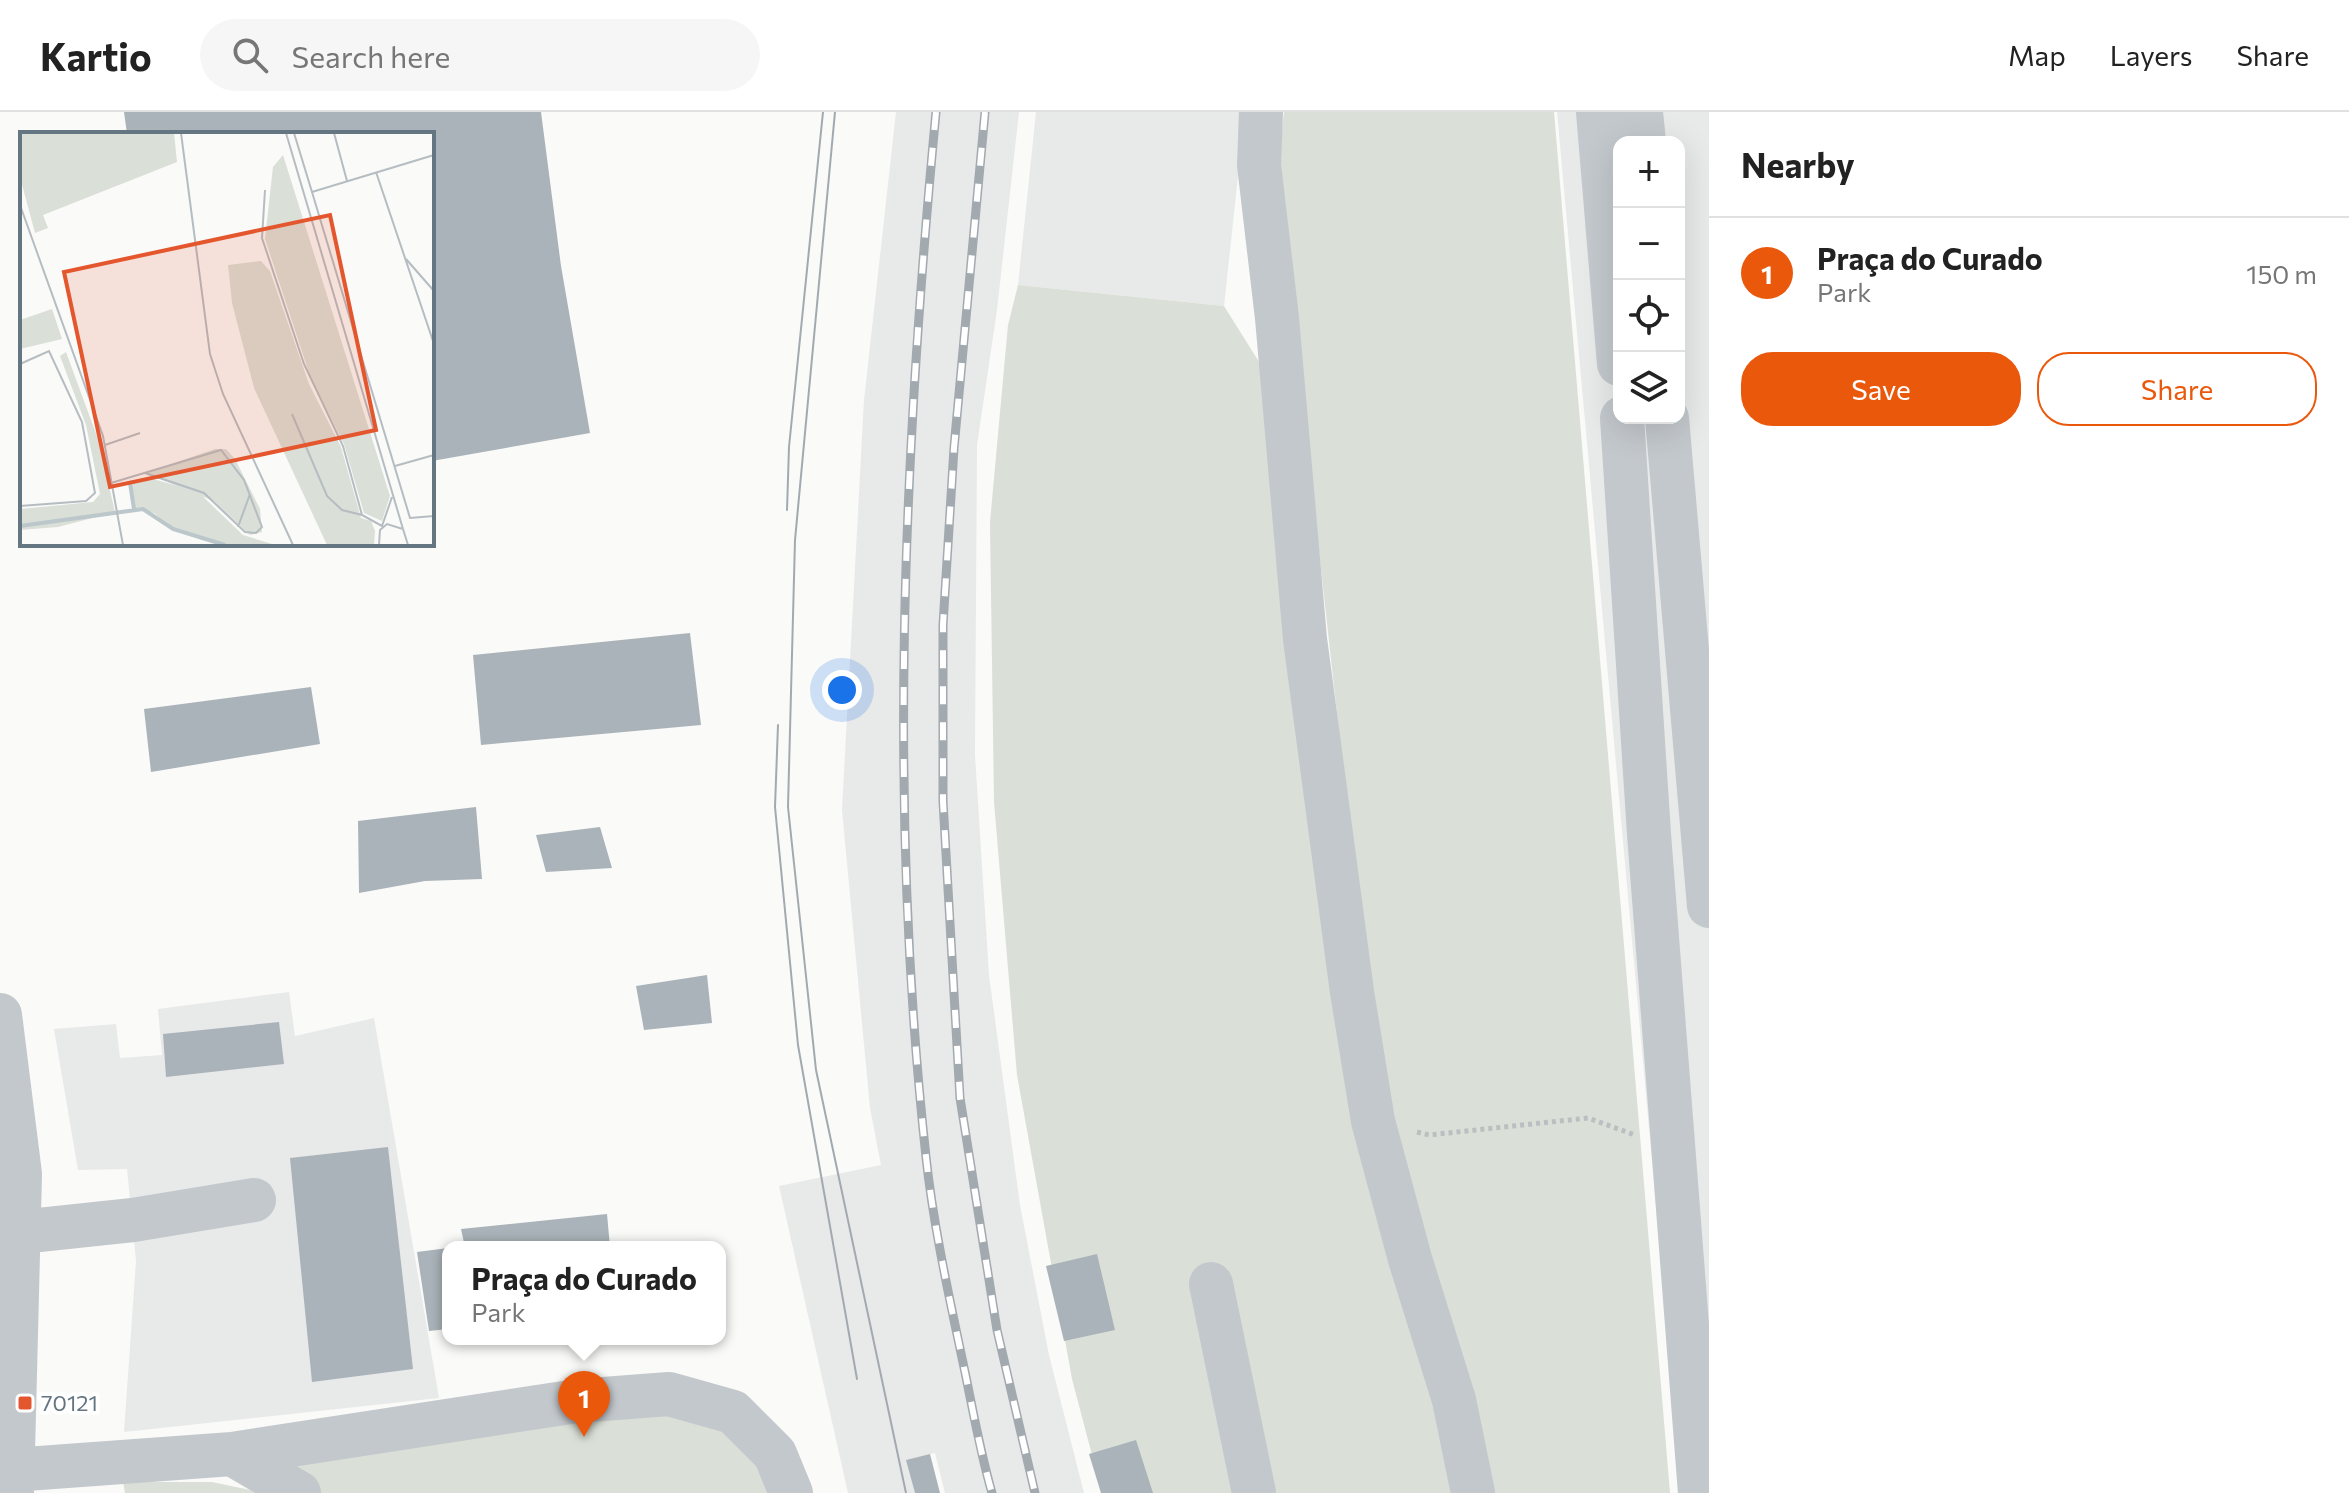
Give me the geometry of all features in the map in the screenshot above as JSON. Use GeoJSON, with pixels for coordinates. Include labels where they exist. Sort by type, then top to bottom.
{"type":"FeatureCollection","features":[{"type":"Feature","properties":{"kind":"street"},"geometry":{"type":"LineString","coordinates":[[1261,112],[1259,165],[1277,318],[1305,639],[1328,820],[1373,1121],[1410,1259],[1454,1400],[1473,1493]]}},
{"type":"Feature","properties":{"kind":"street"},"geometry":{"type":"LineString","coordinates":[[1598,112],[1618,352]]}},
{"type":"Feature","properties":{"kind":"street"},"geometry":{"type":"LineString","coordinates":[[1641,112],[1643,136]]}},
{"type":"Feature","properties":{"kind":"street"},"geometry":{"type":"LineString","coordinates":[[1622,424],[1649,834],[1700,1493]]}},
{"type":"Feature","properties":{"kind":"street"},"geometry":{"type":"LineString","coordinates":[[1668,424],[1709,906]]}},
{"type":"Feature","properties":{"kind":"street"},"geometry":{"type":"LineString","coordinates":[[0,1015],[20,1174],[12,1481],[232,1454],[577,1401],[669,1394],[733,1412],[775,1454],[791,1493]]}},
{"type":"Feature","properties":{"kind":"street"},"geometry":{"type":"LineString","coordinates":[[20,1232],[133,1220],[254,1200]]}},
{"type":"Feature","properties":{"kind":"street"},"geometry":{"type":"LineString","coordinates":[[1211,1284],[1254,1493]]}},
{"type":"Feature","properties":{"kind":"street"},"geometry":{"type":"LineString","coordinates":[[232,1454],[299,1493]]}},
{"type":"Feature","properties":{"kind":"path"},"geometry":{"type":"LineString","coordinates":[[1373,1121],[1429,1135],[1588,1118],[1674,1148]]}},
{"type":"Feature","properties":{"kind":"shaded area"},"geometry":{"type":"Polygon","coordinates":[[[896,112],[1019,112],[997,310],[977,445],[975,755],[989,975],[1020,1205],[1049,1355],[1084,1493],[945,1493],[935,1453],[907,1460],[915,1493],[848,1493],[779,1186],[881,1165],[870,1108],[842,810],[864,400],[896,112]]]}},
{"type":"Feature","properties":{"kind":"shaded area"},"geometry":{"type":"Polygon","coordinates":[[[1036,112],[1245,112],[1224,306],[1018,285],[1036,112]]]}},
{"type":"Feature","properties":{"kind":"shaded area"},"geometry":{"type":"Polygon","coordinates":[[[1284,112],[1554,112],[1670,1493],[1486,1493],[1379,1093],[1277,171],[1284,112]]]}},
{"type":"Feature","properties":{"kind":"shaded area"},"geometry":{"type":"Polygon","coordinates":[[[1557,112],[1709,112],[1709,1493],[1682,1493],[1557,112]]]}},
{"type":"Feature","properties":{"kind":"shaded area"},"geometry":{"type":"Polygon","coordinates":[[[1018,285],[1224,306],[1266,373],[1456,1493],[1102,1493],[1072,1379],[1017,1075],[994,802],[990,522],[1008,325],[1018,285]]]}},
{"type":"Feature","properties":{"kind":"shaded area"},"geometry":{"type":"Polygon","coordinates":[[[289,992],[295,1036],[374,1018],[439,1398],[124,1432],[136,1261],[127,1169],[78,1170],[54,1029],[116,1024],[120,1058],[162,1055],[158,1009],[289,992]]]}},
{"type":"Feature","properties":{"kind":"shaded area"},"geometry":{"type":"Polygon","coordinates":[[[695,1397],[807,1493],[302,1493],[235,1457],[695,1397]]]}},
{"type":"Feature","properties":{"kind":"shaded area"},"geometry":{"type":"Polygon","coordinates":[[[123,1482],[212,1482],[265,1493],[125,1493],[123,1482]]]}},
{"type":"Feature","properties":{"kind":"building"},"geometry":{"type":"Polygon","coordinates":[[[124,112],[541,112],[561,266],[590,433],[434,461],[434,132],[127,132],[124,112]]]}},
{"type":"Feature","properties":{"kind":"building"},"geometry":{"type":"Polygon","coordinates":[[[690,633],[701,725],[481,745],[473,655],[690,633]]]}},
{"type":"Feature","properties":{"kind":"building"},"geometry":{"type":"Polygon","coordinates":[[[311,687],[320,744],[151,772],[144,709],[311,687]]]}},
{"type":"Feature","properties":{"kind":"building"},"geometry":{"type":"Polygon","coordinates":[[[476,807],[482,879],[425,881],[359,893],[358,821],[476,807]]]}},
{"type":"Feature","properties":{"kind":"building"},"geometry":{"type":"Polygon","coordinates":[[[600,827],[612,868],[546,872],[536,835],[600,827]]]}},
{"type":"Feature","properties":{"kind":"building"},"geometry":{"type":"Polygon","coordinates":[[[707,975],[712,1023],[644,1030],[636,986],[707,975]]]}},
{"type":"Feature","properties":{"kind":"building"},"geometry":{"type":"Polygon","coordinates":[[[279,1022],[284,1064],[166,1077],[163,1034],[279,1022]]]}},
{"type":"Feature","properties":{"kind":"building"},"geometry":{"type":"Polygon","coordinates":[[[388,1147],[413,1369],[312,1382],[290,1158],[388,1147]]]}},
{"type":"Feature","properties":{"kind":"building"},"geometry":{"type":"Polygon","coordinates":[[[607,1214],[609,1241],[464,1241],[461,1229],[607,1214]]]}},
{"type":"Feature","properties":{"kind":"building"},"geometry":{"type":"Polygon","coordinates":[[[442,1249],[442,1330],[429,1331],[417,1252],[442,1249]]]}},
{"type":"Feature","properties":{"kind":"building"},"geometry":{"type":"Polygon","coordinates":[[[1097,1254],[1115,1330],[1064,1341],[1046,1266],[1097,1254]]]}},
{"type":"Feature","properties":{"kind":"building"},"geometry":{"type":"Polygon","coordinates":[[[1136,1440],[1153,1493],[1101,1493],[1089,1454],[1136,1440]]]}},
{"type":"Feature","properties":{"kind":"building"},"geometry":{"type":"Polygon","coordinates":[[[930,1454],[940,1493],[915,1493],[906,1460],[930,1454]]]}},
{"type":"Feature","properties":{"kind":"tram line"},"geometry":{"type":"LineString","coordinates":[[787,510],[789,447],[823,112]]}},
{"type":"Feature","properties":{"kind":"tram line"},"geometry":{"type":"LineString","coordinates":[[835,112],[795,540],[788,807],[816,1070],[906,1493]]}},
{"type":"Feature","properties":{"kind":"tram line"},"geometry":{"type":"LineString","coordinates":[[778,725],[775,807],[798,1045],[857,1379]]}},
{"type":"Feature","properties":{"kind":"railway"},"geometry":{"type":"LineString","coordinates":[[936,112],[908,504],[904,634],[907,896],[914,1027],[929,1185],[949,1295],[992,1493]]}},
{"type":"Feature","properties":{"kind":"railway"},"geometry":{"type":"LineString","coordinates":[[985,112],[954,448],[943,625],[943,801],[960,1098],[997,1330],[1035,1493]]}},
{"type":"Feature","properties":{"kind":"place","name":"70121"},"geometry":{"type":"Point","coordinates":[25,1403]}},
{"type":"Feature","properties":{"kind":"place","name":"Praça do Curado"},"geometry":{"type":"Point","coordinates":[584,1437]}}]}
